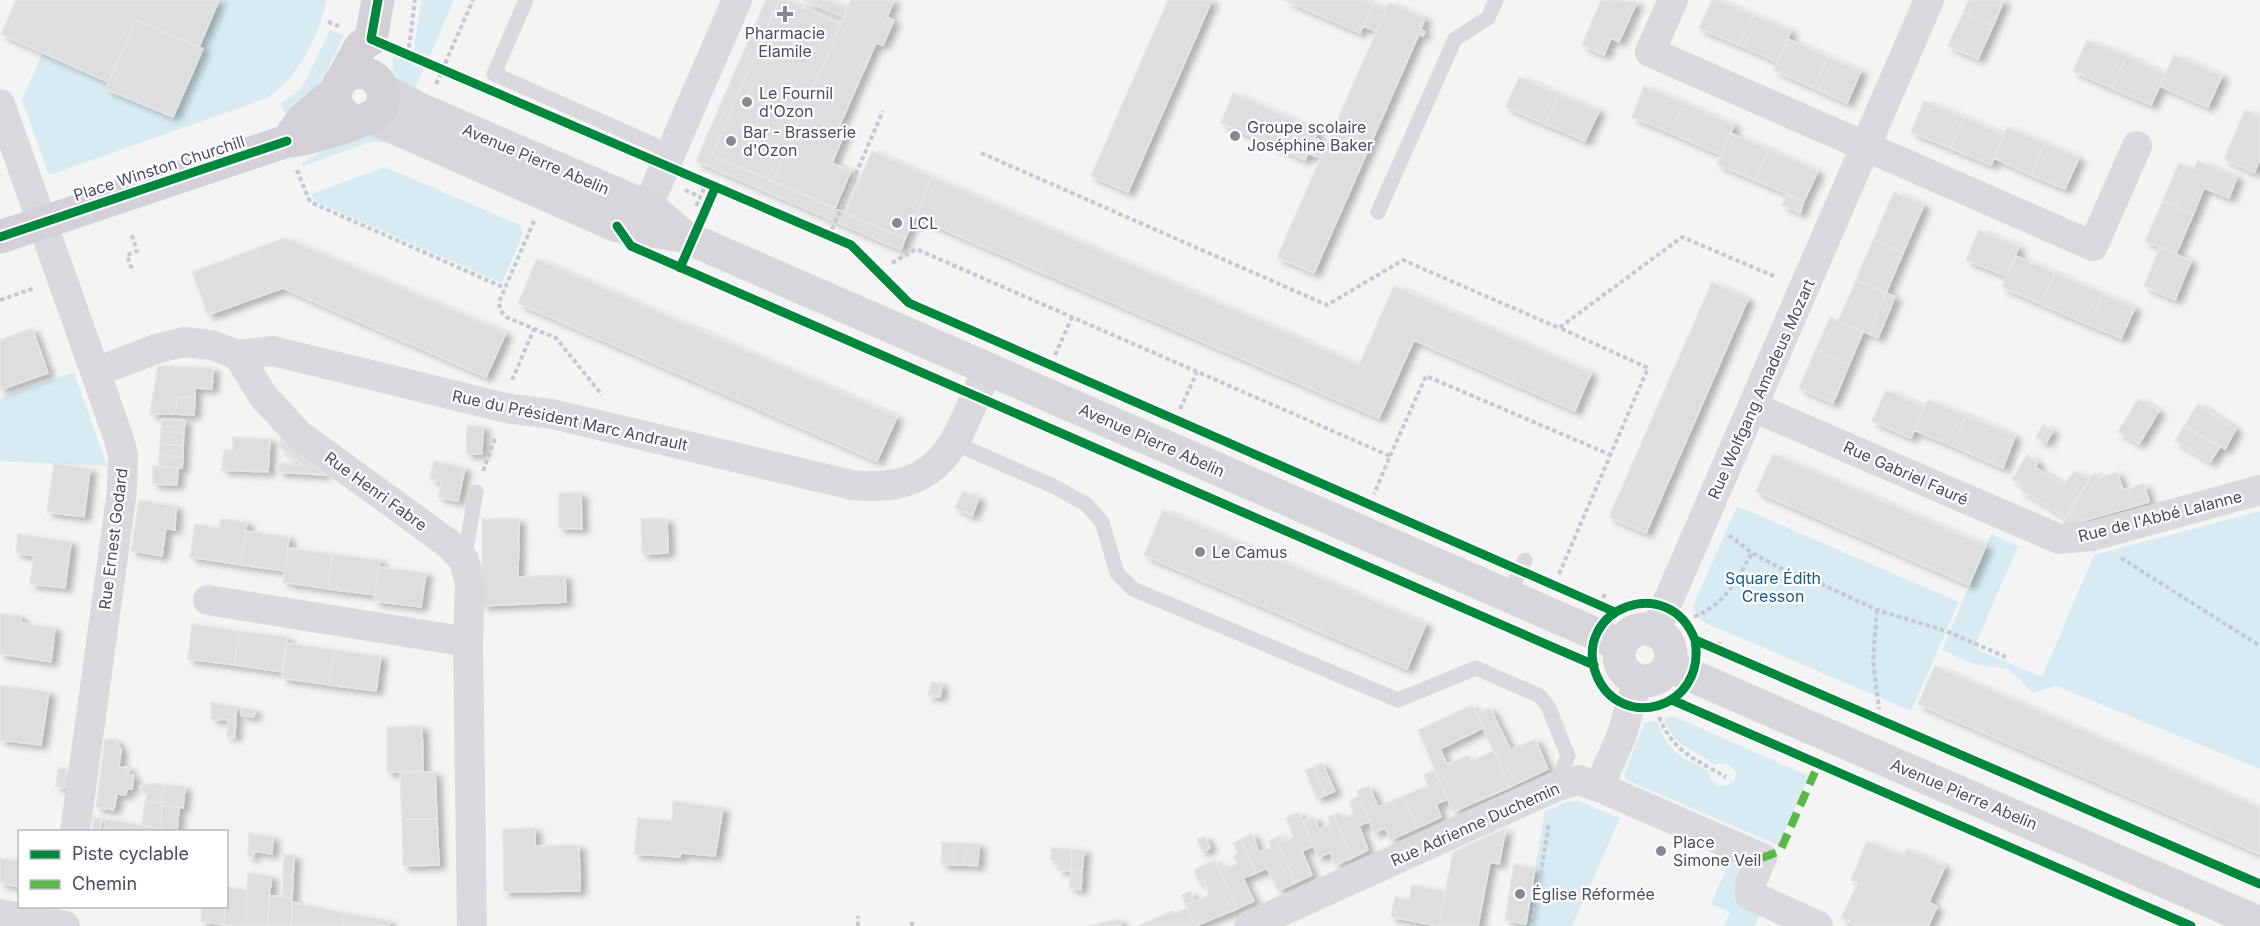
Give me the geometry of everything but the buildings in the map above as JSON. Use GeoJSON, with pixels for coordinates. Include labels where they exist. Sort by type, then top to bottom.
{"type":"FeatureCollection","features":[{"type":"Feature","properties":{"kind":"main road"},"geometry":{"type":"LineString","coordinates":[[373,103],[377,52],[371,39],[378,0]]}},
{"type":"Feature","properties":{"kind":"main road"},"geometry":{"type":"LineString","coordinates":[[371,39],[360,46],[339,85],[335,100],[342,114],[373,103]]}},
{"type":"Feature","properties":{"kind":"main road"},"geometry":{"type":"LineString","coordinates":[[287,141],[303,118],[339,85],[358,72],[366,73],[373,103]]}},
{"type":"Feature","properties":{"kind":"main road","name":"Place Winston Churchill"},"geometry":{"type":"LineString","coordinates":[[0,237],[287,141],[309,139],[373,103]]}},
{"type":"Feature","properties":{"kind":"main road","name":"Avenue Pierre Abelin"},"geometry":{"type":"LineString","coordinates":[[373,103],[616,226],[648,219],[1508,596],[1611,630]]}},
{"type":"Feature","properties":{"kind":"main road"},"geometry":{"type":"LineString","coordinates":[[1660,618],[1668,641],[1671,658],[1669,666],[1665,672],[1653,680],[1638,680],[1624,670],[1611,630],[1631,633],[1660,618]]}},
{"type":"Feature","properties":{"kind":"main road","name":"Avenue Pierre Abelin"},"geometry":{"type":"LineString","coordinates":[[1669,666],[2260,923]]}},
{"type":"Feature","properties":{"kind":"street"},"geometry":{"type":"LineString","coordinates":[[648,219],[652,196],[737,0]]}},
{"type":"Feature","properties":{"kind":"street"},"geometry":{"type":"LineString","coordinates":[[1672,0],[1650,52],[2093,246],[2137,146]]}},
{"type":"Feature","properties":{"kind":"street","name":"Rue Wolfgang Amadeus Mozart"},"geometry":{"type":"LineString","coordinates":[[1660,618],[1929,0]]}},
{"type":"Feature","properties":{"kind":"street","name":"Rue Ernest Godard"},"geometry":{"type":"LineString","coordinates":[[0,104],[119,439],[123,475],[75,830]]}},
{"type":"Feature","properties":{"kind":"street","name":"Rue du Président Marc Andrault"},"geometry":{"type":"LineString","coordinates":[[96,372],[159,348],[184,342],[211,345],[238,355],[273,351],[506,408],[552,414],[852,485],[878,488],[902,484],[922,477],[941,461],[954,443],[988,369]]}},
{"type":"Feature","properties":{"kind":"street","name":"Rue Henri Fabre"},"geometry":{"type":"LineString","coordinates":[[238,355],[263,396],[299,435],[449,544],[464,560]]}},
{"type":"Feature","properties":{"kind":"street","name":"Rue Gabriel Fauré"},"geometry":{"type":"LineString","coordinates":[[1753,407],[2059,539]]}},
{"type":"Feature","properties":{"kind":"street","name":"Rue de l'Abbé Lalanne"},"geometry":{"type":"LineString","coordinates":[[2059,539],[2092,536],[2260,490]]}},
{"type":"Feature","properties":{"kind":"street"},"geometry":{"type":"LineString","coordinates":[[464,560],[470,585],[468,642],[472,926]]}},
{"type":"Feature","properties":{"kind":"street"},"geometry":{"type":"LineString","coordinates":[[208,600],[468,642]]}},
{"type":"Feature","properties":{"kind":"street"},"geometry":{"type":"LineString","coordinates":[[1638,680],[1621,737],[1599,787],[1762,858],[1750,885],[1750,895],[1818,926]]}},
{"type":"Feature","properties":{"kind":"street","name":"Rue Adrienne Duchemin"},"geometry":{"type":"LineString","coordinates":[[1249,926],[1555,787],[1578,780],[1599,787]]}},
{"type":"Feature","properties":{"kind":"street"},"geometry":{"type":"LineString","coordinates":[[0,914],[63,919]]}},
{"type":"Feature","properties":{"kind":"lane"},"geometry":{"type":"LineString","coordinates":[[526,0],[494,75],[668,159]]}},
{"type":"Feature","properties":{"kind":"lane"},"geometry":{"type":"LineString","coordinates":[[1378,212],[1455,39],[1488,18],[1496,0]]}},
{"type":"Feature","properties":{"kind":"lane"},"geometry":{"type":"LineString","coordinates":[[954,443],[1051,485],[1086,504],[1102,522],[1117,573],[1133,589],[1398,700],[1476,668],[1540,696],[1549,708],[1568,756],[1555,787]]}},
{"type":"Feature","properties":{"kind":"lane"},"geometry":{"type":"LineString","coordinates":[[464,560],[476,492]]}},
{"type":"Feature","properties":{"kind":"lane"},"geometry":{"type":"LineString","coordinates":[[1508,596],[1525,560]]}},
{"type":"Feature","properties":{"kind":"path"},"geometry":{"type":"LineString","coordinates":[[408,55],[415,0]]}},
{"type":"Feature","properties":{"kind":"path"},"geometry":{"type":"LineString","coordinates":[[442,70],[473,0]]}},
{"type":"Feature","properties":{"kind":"path"},"geometry":{"type":"LineString","coordinates":[[371,39],[453,74]]}},
{"type":"Feature","properties":{"kind":"path"},"geometry":{"type":"LineString","coordinates":[[829,236],[883,111]]}},
{"type":"Feature","properties":{"kind":"path"},"geometry":{"type":"LineString","coordinates":[[287,141],[310,202],[505,288]]}},
{"type":"Feature","properties":{"kind":"path"},"geometry":{"type":"LineString","coordinates":[[981,153],[1327,306],[1403,260],[1648,368],[1559,574]]}},
{"type":"Feature","properties":{"kind":"path"},"geometry":{"type":"LineString","coordinates":[[668,159],[715,188],[688,238]]}},
{"type":"Feature","properties":{"kind":"path"},"geometry":{"type":"LineString","coordinates":[[536,215],[505,288],[500,310],[506,317],[556,338],[606,400]]}},
{"type":"Feature","properties":{"kind":"path"},"geometry":{"type":"LineString","coordinates":[[818,231],[840,240]]}},
{"type":"Feature","properties":{"kind":"path"},"geometry":{"type":"LineString","coordinates":[[132,235],[137,251],[127,255],[133,272]]}},
{"type":"Feature","properties":{"kind":"path"},"geometry":{"type":"LineString","coordinates":[[1559,328],[1682,237],[1805,289]]}},
{"type":"Feature","properties":{"kind":"path"},"geometry":{"type":"LineString","coordinates":[[892,263],[916,249],[1390,456]]}},
{"type":"Feature","properties":{"kind":"path"},"geometry":{"type":"LineString","coordinates":[[1055,355],[1072,317]]}},
{"type":"Feature","properties":{"kind":"path"},"geometry":{"type":"LineString","coordinates":[[476,492],[506,408],[511,381],[534,329]]}},
{"type":"Feature","properties":{"kind":"path"},"geometry":{"type":"LineString","coordinates":[[1180,409],[1197,372]]}},
{"type":"Feature","properties":{"kind":"path"},"geometry":{"type":"LineString","coordinates":[[1374,494],[1426,376],[1611,455]]}},
{"type":"Feature","properties":{"kind":"path"},"geometry":{"type":"LineString","coordinates":[[1706,515],[1769,564],[1815,581],[1876,610],[1946,631],[2008,658]]}},
{"type":"Feature","properties":{"kind":"path"},"geometry":{"type":"LineString","coordinates":[[2092,536],[2116,555],[2260,646]]}},
{"type":"Feature","properties":{"kind":"path"},"geometry":{"type":"LineString","coordinates":[[1693,618],[1717,605],[1727,596],[1752,553]]}},
{"type":"Feature","properties":{"kind":"path"},"geometry":{"type":"LineString","coordinates":[[1590,601],[1611,630]]}},
{"type":"Feature","properties":{"kind":"path"},"geometry":{"type":"LineString","coordinates":[[1876,610],[1873,660],[1879,709]]}},
{"type":"Feature","properties":{"kind":"path"},"geometry":{"type":"LineString","coordinates":[[1660,618],[1676,612],[1691,630]]}},
{"type":"Feature","properties":{"kind":"path"},"geometry":{"type":"LineString","coordinates":[[1706,645],[1727,654]]}},
{"type":"Feature","properties":{"kind":"path"},"geometry":{"type":"LineString","coordinates":[[1870,715],[1881,720]]}},
{"type":"Feature","properties":{"kind":"path"},"geometry":{"type":"LineString","coordinates":[[1659,716],[1673,744],[1685,754],[1702,761],[1726,777]]}},
{"type":"Feature","properties":{"kind":"path"},"geometry":{"type":"LineString","coordinates":[[1532,926],[1555,787]]}},
{"type":"Feature","properties":{"kind":"path"},"geometry":{"type":"LineString","coordinates":[[858,916],[858,926]]}},
{"type":"Feature","properties":{"kind":"path"},"geometry":{"type":"LineString","coordinates":[[912,918],[912,926]]}},
{"type":"Feature","properties":{"kind":"green space"},"geometry":{"type":"Polygon","coordinates":[[[219,0],[327,0],[306,55],[289,79],[267,98],[49,175],[22,100],[43,52],[108,82],[106,89],[203,49],[199,47],[219,0]]]}},
{"type":"Feature","properties":{"kind":"green space"},"geometry":{"type":"Polygon","coordinates":[[[421,0],[454,0],[430,56],[414,50],[421,0]]]}},
{"type":"Feature","properties":{"kind":"green space"},"geometry":{"type":"Polygon","coordinates":[[[330,30],[344,35],[314,91],[307,101],[288,118],[280,104],[301,89],[330,30]]]}},
{"type":"Feature","properties":{"kind":"green space"},"geometry":{"type":"Polygon","coordinates":[[[393,55],[424,69],[413,93],[394,73],[393,55]]]}},
{"type":"Feature","properties":{"kind":"green space"},"geometry":{"type":"Polygon","coordinates":[[[369,134],[389,143],[370,142],[303,166],[302,163],[338,142],[369,134]]]}},
{"type":"Feature","properties":{"kind":"green space"},"geometry":{"type":"Polygon","coordinates":[[[385,167],[520,225],[523,234],[502,283],[314,201],[311,194],[385,167]]]}},
{"type":"Feature","properties":{"kind":"green space"},"geometry":{"type":"Polygon","coordinates":[[[74,372],[107,466],[0,461],[0,398],[74,372]]]}},
{"type":"Feature","properties":{"kind":"green space","name":"Square Édith Cresson"},"geometry":{"type":"Polygon","coordinates":[[[1737,506],[1959,602],[1911,711],[1701,621],[1693,606],[1737,506]]]}},
{"type":"Feature","properties":{"kind":"green space"},"geometry":{"type":"Polygon","coordinates":[[[2260,511],[2260,769],[2056,686],[2033,693],[2008,669],[1973,664],[1942,650],[1991,534],[2018,546],[1974,648],[2042,677],[2094,555],[2260,511]]]}},
{"type":"Feature","properties":{"kind":"green space"},"geometry":{"type":"Polygon","coordinates":[[[1673,716],[1809,776],[1778,845],[1629,781],[1624,776],[1644,723],[1657,721],[1673,750],[1703,768],[1711,780],[1719,786],[1729,785],[1735,780],[1736,771],[1731,767],[1726,764],[1714,765],[1674,737],[1664,719],[1673,716]]]}},
{"type":"Feature","properties":{"kind":"green space"},"geometry":{"type":"Polygon","coordinates":[[[1578,801],[1620,818],[1572,926],[1525,926],[1545,811],[1566,802],[1578,801]]]}},
{"type":"Feature","properties":{"kind":"green space"},"geometry":{"type":"Polygon","coordinates":[[[1731,858],[1740,869],[1736,893],[1738,901],[1760,914],[1755,926],[1724,926],[1730,912],[1711,904],[1731,858]]]}},
{"type":"Feature","properties":{"kind":"marked path"},"geometry":{"type":"LineString","coordinates":[[1762,858],[1780,851],[1815,772]]}},
{"type":"Feature","properties":{"kind":"cycle path"},"geometry":{"type":"LineString","coordinates":[[378,0],[371,39],[851,245],[909,303],[1615,612]]}},
{"type":"Feature","properties":{"kind":"cycle path"},"geometry":{"type":"LineString","coordinates":[[0,237],[287,141]]}},
{"type":"Feature","properties":{"kind":"cycle path"},"geometry":{"type":"LineString","coordinates":[[680,268],[715,188]]}},
{"type":"Feature","properties":{"kind":"cycle path"},"geometry":{"type":"LineString","coordinates":[[617,226],[631,246],[1594,665]]}},
{"type":"Feature","properties":{"kind":"cycle path"},"geometry":{"type":"LineString","coordinates":[[1695,640],[1695,664],[1688,683],[1675,697],[1659,705],[1641,708],[1623,703],[1607,692],[1596,674],[1592,651],[1598,632],[1610,616],[1627,607],[1646,603],[1665,607],[1682,619],[1695,640],[2260,884]]}},
{"type":"Feature","properties":{"kind":"cycle path"},"geometry":{"type":"LineString","coordinates":[[1672,700],[2191,926]]}},
{"type":"Feature","properties":{"kind":"place","name":"Pharmacie Elamile"},"geometry":{"type":"Point","coordinates":[785,14]}},
{"type":"Feature","properties":{"kind":"place","name":"Le Fournil d'Ozon"},"geometry":{"type":"Point","coordinates":[747,102]}},
{"type":"Feature","properties":{"kind":"place","name":"Groupe scolaire Joséphine Baker"},"geometry":{"type":"Point","coordinates":[1235,136]}},
{"type":"Feature","properties":{"kind":"place","name":"Bar - Brasserie d'Ozon"},"geometry":{"type":"Point","coordinates":[731,141]}},
{"type":"Feature","properties":{"kind":"place","name":"LCL"},"geometry":{"type":"Point","coordinates":[897,223]}},
{"type":"Feature","properties":{"kind":"place","name":"Le Camus"},"geometry":{"type":"Point","coordinates":[1200,552]}},
{"type":"Feature","properties":{"kind":"place","name":"Place Simone Veil"},"geometry":{"type":"Point","coordinates":[1661,851]}},
{"type":"Feature","properties":{"kind":"place","name":"Église Réformée"},"geometry":{"type":"Point","coordinates":[1520,894]}}]}
